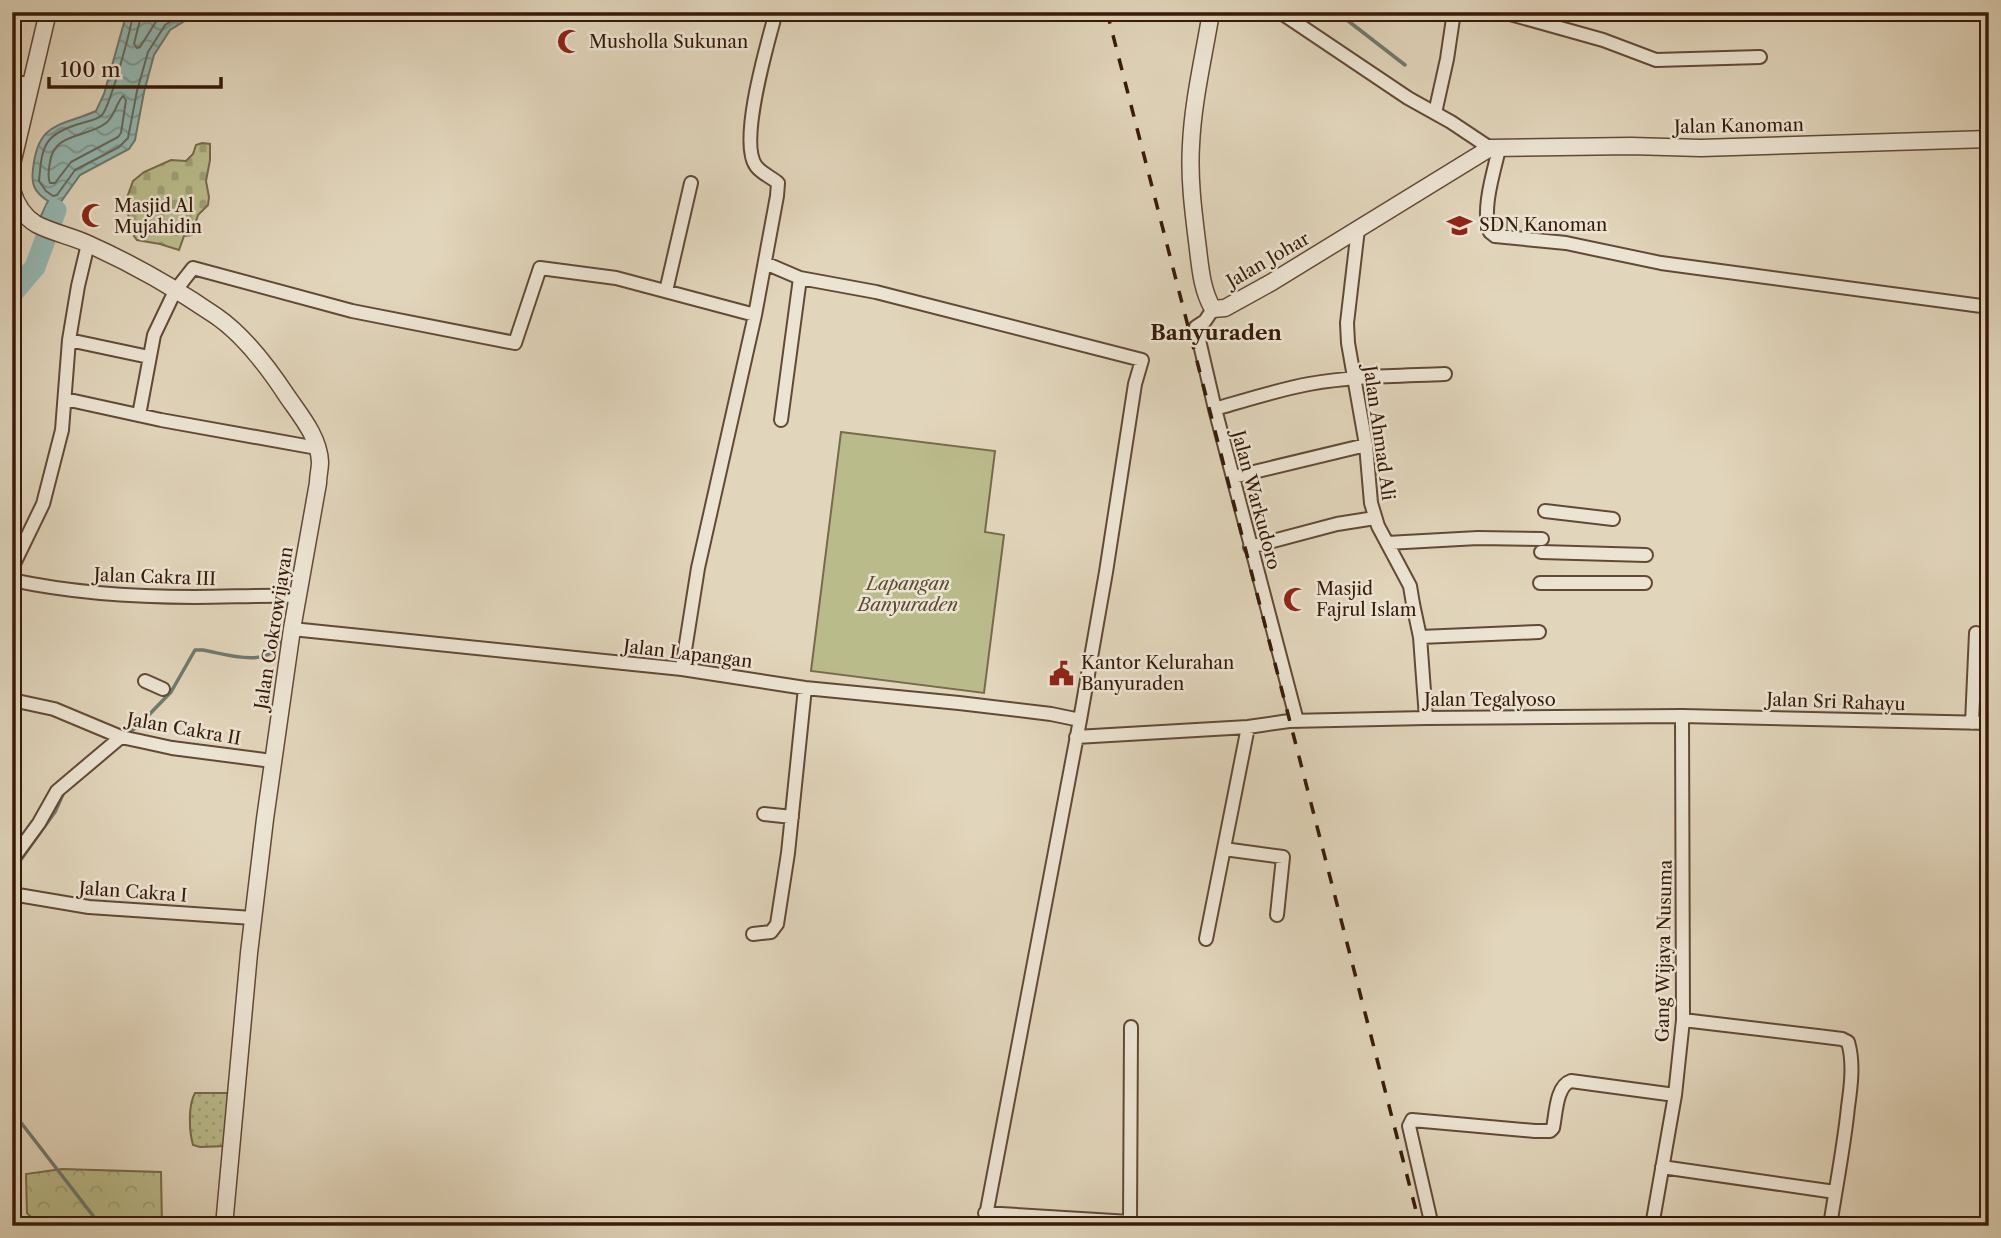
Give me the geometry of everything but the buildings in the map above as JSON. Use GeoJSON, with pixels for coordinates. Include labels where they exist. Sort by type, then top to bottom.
{"type":"FeatureCollection","features":[{"type":"Feature","properties":{"kind":"street"},"geometry":{"type":"LineString","coordinates":[[12,164],[48,12]]}},
{"type":"Feature","properties":{"kind":"street"},"geometry":{"type":"LineString","coordinates":[[682,669],[698,568],[755,315],[777,196],[778,183],[757,167],[751,155],[750,138],[754,102],[776,12]]}},
{"type":"Feature","properties":{"kind":"street","name":"Jalan Johar"},"geometry":{"type":"LineString","coordinates":[[1211,12],[1197,86],[1191,145],[1191,183],[1200,270],[1213,309],[1224,308],[1272,282],[1494,148]]}},
{"type":"Feature","properties":{"kind":"street"},"geometry":{"type":"LineString","coordinates":[[1280,12],[1408,99],[1494,148],[1487,219],[1490,232],[1495,236],[1566,243],[1661,263],[1989,307]]}},
{"type":"Feature","properties":{"kind":"street"},"geometry":{"type":"LineString","coordinates":[[1435,113],[1454,12]]}},
{"type":"Feature","properties":{"kind":"street"},"geometry":{"type":"LineString","coordinates":[[1503,12],[1603,40],[1656,60],[1760,57]]}},
{"type":"Feature","properties":{"kind":"street"},"geometry":{"type":"LineString","coordinates":[[12,82],[32,84]]}},
{"type":"Feature","properties":{"kind":"street","name":"Jalan Kanoman"},"geometry":{"type":"LineString","coordinates":[[1494,148],[1701,148],[1989,139]]}},
{"type":"Feature","properties":{"kind":"street"},"geometry":{"type":"LineString","coordinates":[[666,291],[691,183]]}},
{"type":"Feature","properties":{"kind":"street","name":"Jalan Cokrowijayan"},"geometry":{"type":"LineString","coordinates":[[12,190],[23,213],[36,224],[88,244],[136,267],[217,317],[234,331],[270,370],[307,426],[320,462],[272,761],[253,918],[224,1226]]}},
{"type":"Feature","properties":{"kind":"street","name":"Jalan Ahmad Ali"},"geometry":{"type":"LineString","coordinates":[[1358,229],[1348,343],[1366,445],[1371,503],[1409,586],[1420,637],[1426,718]]}},
{"type":"Feature","properties":{"kind":"street"},"geometry":{"type":"LineString","coordinates":[[12,568],[43,504],[62,430],[69,340],[88,244]]}},
{"type":"Feature","properties":{"kind":"street"},"geometry":{"type":"LineString","coordinates":[[765,263],[800,278],[876,292],[1142,360],[1135,384],[1111,554],[985,1220],[1130,1222],[1155,1226]]}},
{"type":"Feature","properties":{"kind":"street"},"geometry":{"type":"LineString","coordinates":[[139,415],[154,335],[175,291],[193,268],[352,311],[515,344],[540,268],[616,278],[755,315]]}},
{"type":"Feature","properties":{"kind":"street"},"geometry":{"type":"LineString","coordinates":[[781,420],[800,278]]}},
{"type":"Feature","properties":{"kind":"street","name":"Jalan Warkudoro"},"geometry":{"type":"LineString","coordinates":[[1213,309],[1205,321],[1196,327],[1250,547],[1297,720]]}},
{"type":"Feature","properties":{"kind":"street"},"geometry":{"type":"LineString","coordinates":[[69,340],[149,357]]}},
{"type":"Feature","properties":{"kind":"street"},"geometry":{"type":"LineString","coordinates":[[1215,410],[1310,384],[1354,378],[1445,374]]}},
{"type":"Feature","properties":{"kind":"street"},"geometry":{"type":"LineString","coordinates":[[65,399],[317,448]]}},
{"type":"Feature","properties":{"kind":"street"},"geometry":{"type":"LineString","coordinates":[[1233,477],[1366,445]]}},
{"type":"Feature","properties":{"kind":"street"},"geometry":{"type":"LineString","coordinates":[[1545,511],[1613,519]]}},
{"type":"Feature","properties":{"kind":"street"},"geometry":{"type":"LineString","coordinates":[[1250,547],[1337,524],[1376,518]]}},
{"type":"Feature","properties":{"kind":"street"},"geometry":{"type":"LineString","coordinates":[[1387,542],[1478,538],[1646,555]]}},
{"type":"Feature","properties":{"kind":"street","name":"Jalan Cakra III"},"geometry":{"type":"LineString","coordinates":[[12,580],[75,592],[196,597],[297,596]]}},
{"type":"Feature","properties":{"kind":"street"},"geometry":{"type":"LineString","coordinates":[[1540,583],[1645,583]]}},
{"type":"Feature","properties":{"kind":"street","name":"Jalan Lapangan"},"geometry":{"type":"LineString","coordinates":[[292,629],[682,669],[805,688],[959,703],[1080,720]]}},
{"type":"Feature","properties":{"kind":"street"},"geometry":{"type":"LineString","coordinates":[[1420,637],[1539,632]]}},
{"type":"Feature","properties":{"kind":"street"},"geometry":{"type":"LineString","coordinates":[[1972,723],[1976,633]]}},
{"type":"Feature","properties":{"kind":"street"},"geometry":{"type":"LineString","coordinates":[[145,681],[163,689]]}},
{"type":"Feature","properties":{"kind":"street"},"geometry":{"type":"LineString","coordinates":[[753,934],[771,932],[778,924],[805,688]]}},
{"type":"Feature","properties":{"kind":"street","name":"Jalan Cakra II"},"geometry":{"type":"LineString","coordinates":[[12,700],[54,709],[123,737],[140,741],[172,748],[272,761]]}},
{"type":"Feature","properties":{"kind":"street","name":"Jalan Tegalyoso"},"geometry":{"type":"LineString","coordinates":[[1076,737],[1248,727],[1297,720],[1682,716]]}},
{"type":"Feature","properties":{"kind":"street","name":"Jalan Sri Rahayu"},"geometry":{"type":"LineString","coordinates":[[1682,716],[1989,723]]}},
{"type":"Feature","properties":{"kind":"street","name":"Gang Wijaya Nusuma"},"geometry":{"type":"LineString","coordinates":[[1652,1226],[1675,1095],[1683,1020],[1682,716]]}},
{"type":"Feature","properties":{"kind":"street"},"geometry":{"type":"LineString","coordinates":[[1206,939],[1248,727]]}},
{"type":"Feature","properties":{"kind":"street"},"geometry":{"type":"LineString","coordinates":[[12,860],[57,791],[123,737]]}},
{"type":"Feature","properties":{"kind":"street"},"geometry":{"type":"LineString","coordinates":[[764,814],[792,817]]}},
{"type":"Feature","properties":{"kind":"street"},"geometry":{"type":"LineString","coordinates":[[1224,849],[1283,857],[1277,915]]}},
{"type":"Feature","properties":{"kind":"street","name":"Jalan Cakra I"},"geometry":{"type":"LineString","coordinates":[[12,894],[78,906],[253,918]]}},
{"type":"Feature","properties":{"kind":"street"},"geometry":{"type":"LineString","coordinates":[[1683,1020],[1848,1042],[1851,1086],[1830,1226]]}},
{"type":"Feature","properties":{"kind":"street"},"geometry":{"type":"LineString","coordinates":[[1130,1222],[1131,1027]]}},
{"type":"Feature","properties":{"kind":"street"},"geometry":{"type":"LineString","coordinates":[[1432,1226],[1409,1121],[1550,1131],[1553,1128],[1561,1089],[1570,1081],[1675,1095]]}},
{"type":"Feature","properties":{"kind":"street"},"geometry":{"type":"LineString","coordinates":[[1662,1167],[1835,1192]]}},
{"type":"Feature","properties":{"kind":"green space"},"geometry":{"type":"Polygon","coordinates":[[[210,144],[206,181],[209,197],[208,205],[198,215],[192,235],[184,236],[179,250],[137,240],[134,236],[137,226],[129,218],[125,203],[133,181],[144,172],[171,160],[186,161],[193,154],[196,145],[210,144]]]}},
{"type":"Feature","properties":{"kind":"green space","name":"Lapangan Banyuraden"},"geometry":{"type":"Polygon","coordinates":[[[841,432],[995,451],[985,532],[1004,535],[984,693],[811,671],[841,432]]]}},
{"type":"Feature","properties":{"kind":"green space"},"geometry":{"type":"Polygon","coordinates":[[[195,1093],[230,1093],[226,1146],[193,1145],[190,1118],[195,1093]]]}},
{"type":"Feature","properties":{"kind":"green space"},"geometry":{"type":"Polygon","coordinates":[[[62,1169],[161,1172],[162,1226],[40,1226],[27,1213],[26,1174],[62,1169]]]}},
{"type":"Feature","properties":{"kind":"water"},"geometry":{"type":"Polygon","coordinates":[[[127,12],[241,12],[188,19],[170,30],[154,55],[135,140],[129,149],[80,175],[58,206],[55,221],[48,232],[40,218],[48,201],[39,194],[33,183],[36,153],[40,142],[53,128],[96,111],[104,94],[127,12]]]}},
{"type":"Feature","properties":{"kind":"waterway"},"geometry":{"type":"LineString","coordinates":[[1331,12],[1347,20],[1405,65]]}},
{"type":"Feature","properties":{"kind":"waterway"},"geometry":{"type":"LineString","coordinates":[[12,294],[35,267],[56,210]]}},
{"type":"Feature","properties":{"kind":"waterway"},"geometry":{"type":"LineString","coordinates":[[126,735],[171,692],[195,650],[245,658],[256,657],[275,650],[281,642]]}},
{"type":"Feature","properties":{"kind":"waterway"},"geometry":{"type":"LineString","coordinates":[[12,872],[55,812],[64,792]]}},
{"type":"Feature","properties":{"kind":"waterway"},"geometry":{"type":"LineString","coordinates":[[12,1111],[101,1226]]}},
{"type":"Feature","properties":{"kind":"railway"},"geometry":{"type":"LineString","coordinates":[[1107,12],[1420,1226]]}},
{"type":"Feature","properties":{"kind":"place","name":"Musholla Sukunan"},"geometry":{"type":"Point","coordinates":[569,42]}},
{"type":"Feature","properties":{"kind":"place","name":"Masjid Al Mujahidin"},"geometry":{"type":"Point","coordinates":[94,216]}},
{"type":"Feature","properties":{"kind":"place","name":"SDN Kanoman"},"geometry":{"type":"Point","coordinates":[1459,225]}},
{"type":"Feature","properties":{"kind":"place","name":"Masjid Fajrul Islam"},"geometry":{"type":"Point","coordinates":[1296,599]}},
{"type":"Feature","properties":{"kind":"place","name":"Kantor Kelurahan Banyuraden"},"geometry":{"type":"Point","coordinates":[1061,673]}},
{"type":"Feature","properties":{"kind":"district","name":"Banyuraden"},"geometry":{"type":"Point","coordinates":[1216,332]}}]}
